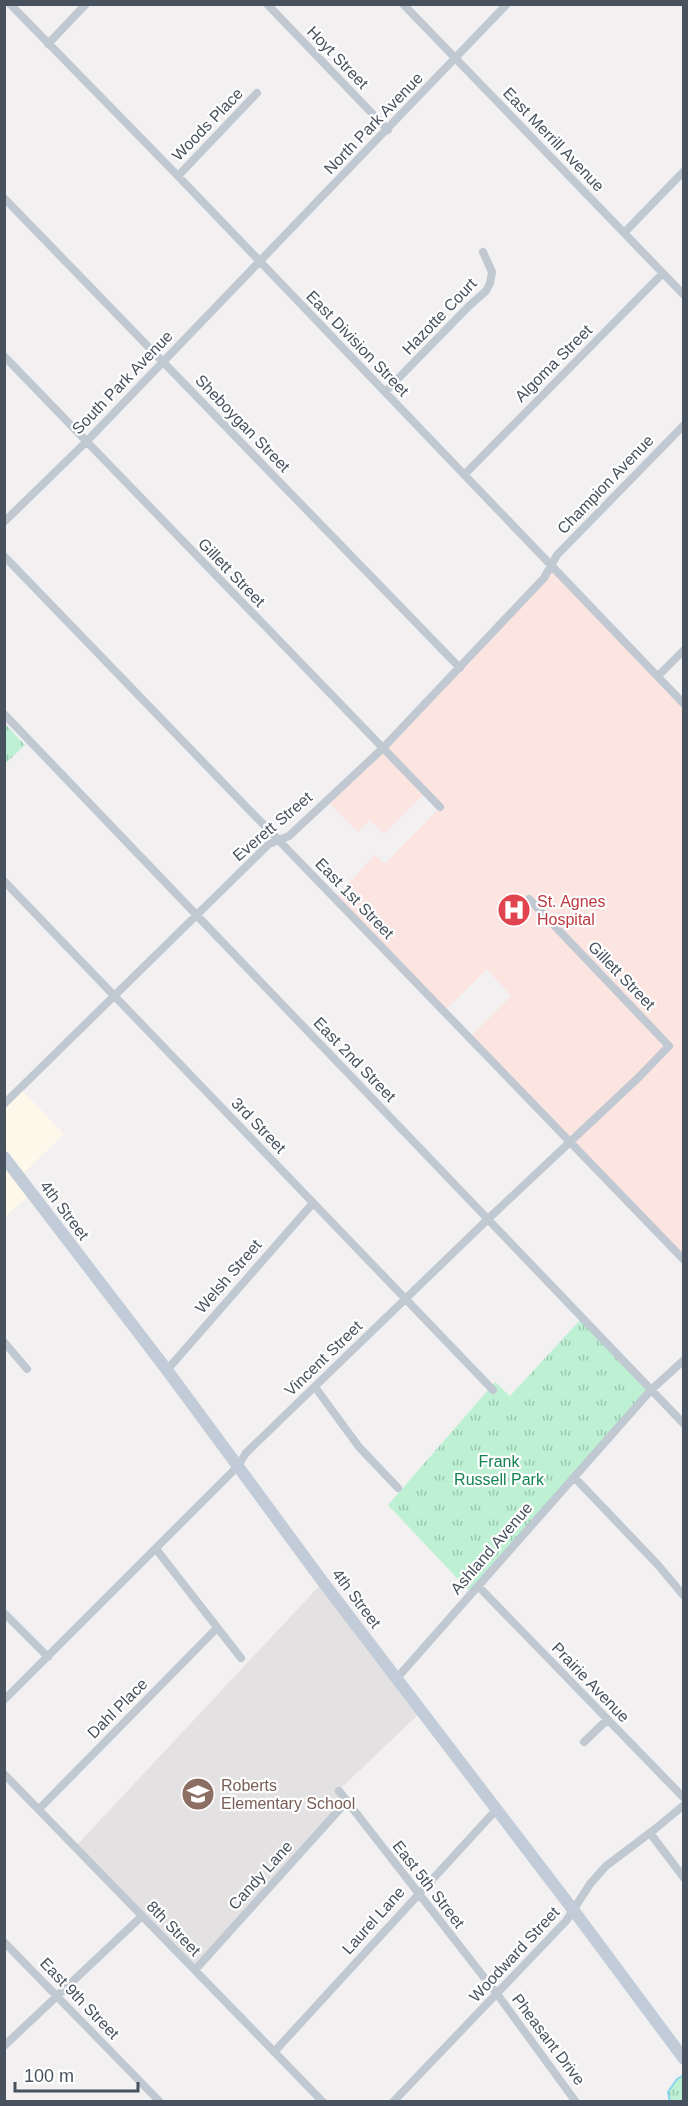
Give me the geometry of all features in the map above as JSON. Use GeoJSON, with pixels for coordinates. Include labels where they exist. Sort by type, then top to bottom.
{"type":"FeatureCollection","features":[{"type":"Feature","properties":{"kind":"street","name":"East Division Street"},"geometry":{"type":"LineString","coordinates":[[10,4],[684,704]]}},
{"type":"Feature","properties":{"kind":"street"},"geometry":{"type":"LineString","coordinates":[[48,44],[86,4]]}},
{"type":"Feature","properties":{"kind":"street","name":"Hoyt Street"},"geometry":{"type":"LineString","coordinates":[[267,4],[388,130]]}},
{"type":"Feature","properties":{"kind":"street","name":"East Merrill Avenue"},"geometry":{"type":"LineString","coordinates":[[403,4],[684,295]]}},
{"type":"Feature","properties":{"kind":"street","name":"North Park Avenue"},"geometry":{"type":"LineString","coordinates":[[259,262],[507,4]]}},
{"type":"Feature","properties":{"kind":"street","name":"Woods Place"},"geometry":{"type":"LineString","coordinates":[[178,176],[257,93]]}},
{"type":"Feature","properties":{"kind":"street"},"geometry":{"type":"LineString","coordinates":[[624,233],[684,171]]}},
{"type":"Feature","properties":{"kind":"street","name":"Sheboygan Street"},"geometry":{"type":"LineString","coordinates":[[4,198],[460,668]]}},
{"type":"Feature","properties":{"kind":"street","name":"Hazotte Court"},"geometry":{"type":"LineString","coordinates":[[385,392],[486,291],[492,272],[483,252]]}},
{"type":"Feature","properties":{"kind":"street","name":"South Park Avenue"},"geometry":{"type":"LineString","coordinates":[[4,522],[86,442],[259,262]]}},
{"type":"Feature","properties":{"kind":"street","name":"Algoma Street"},"geometry":{"type":"LineString","coordinates":[[464,475],[663,273]]}},
{"type":"Feature","properties":{"kind":"street","name":"Gillett Street"},"geometry":{"type":"LineString","coordinates":[[4,356],[440,807]]}},
{"type":"Feature","properties":{"kind":"street","name":"Champion Avenue"},"geometry":{"type":"LineString","coordinates":[[551,565],[557,555],[684,425]]}},
{"type":"Feature","properties":{"kind":"street","name":"East 1st Street"},"geometry":{"type":"LineString","coordinates":[[4,556],[684,1260]]}},
{"type":"Feature","properties":{"kind":"street","name":"Everett Street"},"geometry":{"type":"LineString","coordinates":[[4,1104],[269,844],[289,836],[382,749],[544,578],[551,565]]}},
{"type":"Feature","properties":{"kind":"street"},"geometry":{"type":"LineString","coordinates":[[658,676],[684,650]]}},
{"type":"Feature","properties":{"kind":"street","name":"East 2nd Street"},"geometry":{"type":"LineString","coordinates":[[4,714],[684,1424]]}},
{"type":"Feature","properties":{"kind":"street","name":"3rd Street"},"geometry":{"type":"LineString","coordinates":[[4,880],[493,1390]]}},
{"type":"Feature","properties":{"kind":"street","name":"Gillett Street"},"geometry":{"type":"LineString","coordinates":[[529,899],[669,1046]]}},
{"type":"Feature","properties":{"kind":"street","name":"Vincent Street"},"geometry":{"type":"LineString","coordinates":[[4,1700],[238,1466],[246,1453],[669,1046]]}},
{"type":"Feature","properties":{"kind":"street","name":"4th Street"},"geometry":{"type":"LineString","coordinates":[[5,1159],[167,1370],[684,2059]]}},
{"type":"Feature","properties":{"kind":"street","name":"Welsh Street"},"geometry":{"type":"LineString","coordinates":[[167,1370],[313,1203]]}},
{"type":"Feature","properties":{"kind":"street"},"geometry":{"type":"LineString","coordinates":[[4,1342],[27,1369]]}},
{"type":"Feature","properties":{"kind":"street","name":"Ashland Avenue"},"geometry":{"type":"LineString","coordinates":[[397,1678],[651,1390],[684,1360]]}},
{"type":"Feature","properties":{"kind":"street"},"geometry":{"type":"LineString","coordinates":[[315,1387],[359,1447],[398,1488]]}},
{"type":"Feature","properties":{"kind":"street"},"geometry":{"type":"LineString","coordinates":[[574,1477],[658,1565],[684,1596]]}},
{"type":"Feature","properties":{"kind":"street"},"geometry":{"type":"LineString","coordinates":[[156,1549],[241,1658]]}},
{"type":"Feature","properties":{"kind":"street","name":"Prairie Avenue"},"geometry":{"type":"LineString","coordinates":[[478,1586],[684,1798]]}},
{"type":"Feature","properties":{"kind":"street"},"geometry":{"type":"LineString","coordinates":[[4,1613],[48,1657]]}},
{"type":"Feature","properties":{"kind":"street","name":"Dahl Place"},"geometry":{"type":"LineString","coordinates":[[39,1809],[217,1628]]}},
{"type":"Feature","properties":{"kind":"street"},"geometry":{"type":"LineString","coordinates":[[584,1742],[607,1720]]}},
{"type":"Feature","properties":{"kind":"street","name":"8th Street"},"geometry":{"type":"LineString","coordinates":[[4,1774],[323,2102]]}},
{"type":"Feature","properties":{"kind":"street","name":"East 5th Street"},"geometry":{"type":"LineString","coordinates":[[339,1791],[497,1994]]}},
{"type":"Feature","properties":{"kind":"street","name":"Candy Lane"},"geometry":{"type":"LineString","coordinates":[[195,1970],[347,1801]]}},
{"type":"Feature","properties":{"kind":"street","name":"Woodward Street"},"geometry":{"type":"LineString","coordinates":[[393,2102],[574,1911],[581,1897],[606,1866],[684,1804]]}},
{"type":"Feature","properties":{"kind":"street","name":"Laurel Lane"},"geometry":{"type":"LineString","coordinates":[[273,2052],[496,1810]]}},
{"type":"Feature","properties":{"kind":"street"},"geometry":{"type":"LineString","coordinates":[[650,1833],[684,1878]]}},
{"type":"Feature","properties":{"kind":"street"},"geometry":{"type":"LineString","coordinates":[[4,2046],[142,1916]]}},
{"type":"Feature","properties":{"kind":"street","name":"East 9th Street"},"geometry":{"type":"LineString","coordinates":[[4,1942],[160,2102]]}},
{"type":"Feature","properties":{"kind":"street","name":"Pheasant Drive"},"geometry":{"type":"LineString","coordinates":[[497,1994],[576,2102]]}},
{"type":"Feature","properties":{"kind":"shaded area","name":"St. Agnes Hospital"},"geometry":{"type":"Polygon","coordinates":[[[551,565],[683,704],[683,1260],[469,1038],[511,996],[487,969],[444,1011],[334,899],[375,855],[385,864],[439,808],[425,793],[384,834],[370,820],[358,832],[327,801],[382,749],[551,565]]]}},
{"type":"Feature","properties":{"kind":"shaded area"},"geometry":{"type":"Polygon","coordinates":[[[20,1088],[64,1134],[20,1177],[32,1193],[5,1217],[5,1104],[20,1088]]]}},
{"type":"Feature","properties":{"kind":"shaded area"},"geometry":{"type":"Polygon","coordinates":[[[323,1582],[422,1711],[339,1790],[347,1801],[195,1970],[75,1847],[323,1582]]]}},
{"type":"Feature","properties":{"kind":"green space"},"geometry":{"type":"Polygon","coordinates":[[[5,724],[25,745],[5,764],[5,724]]]}},
{"type":"Feature","properties":{"kind":"green space","name":"Frank Russell Park"},"geometry":{"type":"Polygon","coordinates":[[[582,1318],[651,1390],[471,1593],[388,1505],[495,1382],[510,1396],[582,1318]]]}},
{"type":"Feature","properties":{"kind":"green space"},"geometry":{"type":"Polygon","coordinates":[[[683,2075],[683,2101],[670,2101],[668,2092],[677,2079],[683,2075]]]}},
{"type":"Feature","properties":{"kind":"waterway"},"geometry":{"type":"LineString","coordinates":[[670,2102],[668,2092],[677,2079],[684,2075]]}},
{"type":"Feature","properties":{"kind":"place","name":"St. Agnes Hospital"},"geometry":{"type":"Point","coordinates":[514,910]}},
{"type":"Feature","properties":{"kind":"place","name":"Roberts Elementary School"},"geometry":{"type":"Point","coordinates":[198,1794]}}]}
